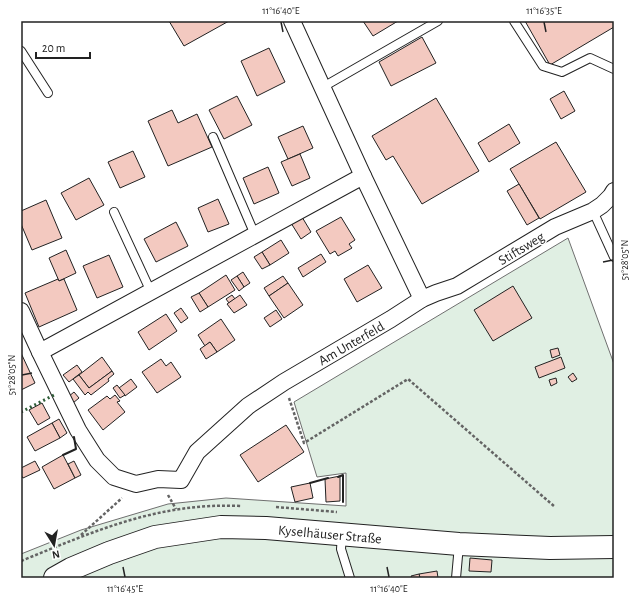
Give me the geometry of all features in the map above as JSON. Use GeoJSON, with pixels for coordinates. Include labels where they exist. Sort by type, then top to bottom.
{"type":"FeatureCollection","features":[{"type":"Feature","properties":{"kind":"main road","name":"Kyselhäuser Straße"},"geometry":{"type":"LineString","coordinates":[[55,578],[109,552],[155,537],[221,527],[266,528],[459,544],[550,548],[614,547]]}},
{"type":"Feature","properties":{"kind":"street"},"geometry":{"type":"LineString","coordinates":[[292,21],[363,176],[422,299]]}},
{"type":"Feature","properties":{"kind":"street"},"geometry":{"type":"LineString","coordinates":[[40,352],[363,176]]}},
{"type":"Feature","properties":{"kind":"street","name":"Stiftsweg"},"geometry":{"type":"LineString","coordinates":[[422,299],[457,286],[555,227],[593,211],[602,205],[614,191]]}},
{"type":"Feature","properties":{"kind":"street","name":"Am Unterfeld"},"geometry":{"type":"LineString","coordinates":[[136,484],[158,480],[181,480],[197,452],[248,406],[284,382],[422,299]]}},
{"type":"Feature","properties":{"kind":"street"},"geometry":{"type":"LineString","coordinates":[[21,311],[78,430],[97,460],[114,476],[136,484]]}},
{"type":"Feature","properties":{"kind":"lane"},"geometry":{"type":"LineString","coordinates":[[323,87],[438,21]]}},
{"type":"Feature","properties":{"kind":"lane"},"geometry":{"type":"LineString","coordinates":[[514,21],[543,66],[562,72],[590,58],[614,69]]}},
{"type":"Feature","properties":{"kind":"lane"},"geometry":{"type":"LineString","coordinates":[[21,51],[48,93]]}},
{"type":"Feature","properties":{"kind":"lane"},"geometry":{"type":"LineString","coordinates":[[213,137],[255,235]]}},
{"type":"Feature","properties":{"kind":"lane"},"geometry":{"type":"LineString","coordinates":[[593,211],[614,257]]}},
{"type":"Feature","properties":{"kind":"lane"},"geometry":{"type":"LineString","coordinates":[[114,212],[151,292]]}},
{"type":"Feature","properties":{"kind":"lane"},"geometry":{"type":"LineString","coordinates":[[342,535],[340,549],[350,578]]}},
{"type":"Feature","properties":{"kind":"lane"},"geometry":{"type":"LineString","coordinates":[[456,578],[459,544]]}},
{"type":"Feature","properties":{"kind":"path"},"geometry":{"type":"LineString","coordinates":[[284,382],[304,444],[408,379],[555,507]]}},
{"type":"Feature","properties":{"kind":"path"},"geometry":{"type":"LineString","coordinates":[[80,537],[136,484]]}},
{"type":"Feature","properties":{"kind":"path"},"geometry":{"type":"LineString","coordinates":[[21,561],[41,553]]}},
{"type":"Feature","properties":{"kind":"green space"},"geometry":{"type":"Polygon","coordinates":[[[568,238],[614,364],[614,578],[21,578],[21,554],[81,530],[168,504],[226,498],[346,506],[346,473],[317,477],[294,402],[568,238]]]}},
{"type":"Feature","properties":{"kind":"building"},"geometry":{"type":"Polygon","coordinates":[[[169,21],[229,21],[184,46],[169,21]]]}},
{"type":"Feature","properties":{"kind":"building"},"geometry":{"type":"Polygon","coordinates":[[[363,21],[398,21],[373,36],[363,21]]]}},
{"type":"Feature","properties":{"kind":"building"},"geometry":{"type":"Polygon","coordinates":[[[525,21],[614,21],[614,27],[550,65],[525,21]]]}},
{"type":"Feature","properties":{"kind":"building"},"geometry":{"type":"Polygon","coordinates":[[[422,37],[436,63],[391,86],[379,62],[422,37]]]}},
{"type":"Feature","properties":{"kind":"building"},"geometry":{"type":"Polygon","coordinates":[[[269,48],[285,82],[257,96],[241,61],[269,48]]]}},
{"type":"Feature","properties":{"kind":"building"},"geometry":{"type":"Polygon","coordinates":[[[564,91],[575,111],[561,119],[550,99],[564,91]]]}},
{"type":"Feature","properties":{"kind":"building"},"geometry":{"type":"Polygon","coordinates":[[[237,96],[252,125],[224,139],[209,110],[237,96]]]}},
{"type":"Feature","properties":{"kind":"building"},"geometry":{"type":"Polygon","coordinates":[[[436,98],[479,171],[422,204],[393,156],[386,160],[372,136],[436,98]]]}},
{"type":"Feature","properties":{"kind":"building"},"geometry":{"type":"Polygon","coordinates":[[[172,110],[178,123],[197,114],[212,147],[168,166],[148,121],[172,110]]]}},
{"type":"Feature","properties":{"kind":"building"},"geometry":{"type":"Polygon","coordinates":[[[509,124],[520,143],[489,162],[478,143],[509,124]]]}},
{"type":"Feature","properties":{"kind":"building"},"geometry":{"type":"Polygon","coordinates":[[[303,126],[313,148],[288,159],[278,137],[303,126]]]}},
{"type":"Feature","properties":{"kind":"building"},"geometry":{"type":"Polygon","coordinates":[[[556,142],[586,192],[540,219],[510,169],[556,142]]]}},
{"type":"Feature","properties":{"kind":"building"},"geometry":{"type":"Polygon","coordinates":[[[133,151],[145,177],[120,188],[108,162],[133,151]]]}},
{"type":"Feature","properties":{"kind":"building"},"geometry":{"type":"Polygon","coordinates":[[[300,154],[310,178],[292,186],[281,162],[300,154]]]}},
{"type":"Feature","properties":{"kind":"building"},"geometry":{"type":"Polygon","coordinates":[[[268,167],[279,193],[254,204],[243,178],[268,167]]]}},
{"type":"Feature","properties":{"kind":"building"},"geometry":{"type":"Polygon","coordinates":[[[89,178],[104,205],[76,220],[61,193],[89,178]]]}},
{"type":"Feature","properties":{"kind":"building"},"geometry":{"type":"Polygon","coordinates":[[[519,184],[539,218],[527,225],[507,191],[519,184]]]}},
{"type":"Feature","properties":{"kind":"building"},"geometry":{"type":"Polygon","coordinates":[[[218,199],[229,224],[208,232],[198,208],[218,199]]]}},
{"type":"Feature","properties":{"kind":"building"},"geometry":{"type":"Polygon","coordinates":[[[46,200],[62,238],[32,250],[21,224],[21,211],[46,200]]]}},
{"type":"Feature","properties":{"kind":"building"},"geometry":{"type":"Polygon","coordinates":[[[302,217],[311,232],[301,239],[291,223],[302,217]]]}},
{"type":"Feature","properties":{"kind":"building"},"geometry":{"type":"Polygon","coordinates":[[[341,217],[355,240],[349,244],[352,248],[338,256],[335,251],[330,254],[316,231],[341,217]]]}},
{"type":"Feature","properties":{"kind":"building"},"geometry":{"type":"Polygon","coordinates":[[[176,222],[188,246],[156,262],[144,239],[176,222]]]}},
{"type":"Feature","properties":{"kind":"building"},"geometry":{"type":"Polygon","coordinates":[[[281,240],[289,253],[270,265],[262,252],[281,240]]]}},
{"type":"Feature","properties":{"kind":"building"},"geometry":{"type":"Polygon","coordinates":[[[66,250],[76,273],[59,281],[49,258],[66,250]]]}},
{"type":"Feature","properties":{"kind":"building"},"geometry":{"type":"Polygon","coordinates":[[[262,252],[270,265],[262,269],[254,257],[262,252]]]}},
{"type":"Feature","properties":{"kind":"building"},"geometry":{"type":"Polygon","coordinates":[[[321,254],[326,262],[303,277],[298,268],[321,254]]]}},
{"type":"Feature","properties":{"kind":"building"},"geometry":{"type":"Polygon","coordinates":[[[109,255],[123,287],[97,298],[83,266],[109,255]]]}},
{"type":"Feature","properties":{"kind":"building"},"geometry":{"type":"Polygon","coordinates":[[[368,265],[382,288],[357,302],[344,279],[368,265]]]}},
{"type":"Feature","properties":{"kind":"building"},"geometry":{"type":"Polygon","coordinates":[[[243,272],[250,283],[244,287],[237,276],[243,272]]]}},
{"type":"Feature","properties":{"kind":"building"},"geometry":{"type":"Polygon","coordinates":[[[226,275],[235,290],[208,307],[199,293],[226,275]]]}},
{"type":"Feature","properties":{"kind":"building"},"geometry":{"type":"Polygon","coordinates":[[[237,276],[244,287],[239,291],[231,280],[237,276]]]}},
{"type":"Feature","properties":{"kind":"building"},"geometry":{"type":"Polygon","coordinates":[[[283,276],[288,283],[269,296],[264,288],[283,276]]]}},
{"type":"Feature","properties":{"kind":"building"},"geometry":{"type":"Polygon","coordinates":[[[58,279],[59,281],[64,279],[77,310],[39,327],[25,293],[58,279]]]}},
{"type":"Feature","properties":{"kind":"building"},"geometry":{"type":"Polygon","coordinates":[[[288,283],[303,305],[284,318],[269,296],[288,283]]]}},
{"type":"Feature","properties":{"kind":"building"},"geometry":{"type":"Polygon","coordinates":[[[513,286],[532,318],[493,341],[474,310],[513,286]]]}},
{"type":"Feature","properties":{"kind":"building"},"geometry":{"type":"Polygon","coordinates":[[[199,293],[208,307],[200,312],[191,297],[199,293]]]}},
{"type":"Feature","properties":{"kind":"building"},"geometry":{"type":"Polygon","coordinates":[[[232,295],[235,299],[229,303],[226,299],[232,295]]]}},
{"type":"Feature","properties":{"kind":"building"},"geometry":{"type":"Polygon","coordinates":[[[240,295],[247,305],[234,313],[227,304],[240,295]]]}},
{"type":"Feature","properties":{"kind":"building"},"geometry":{"type":"Polygon","coordinates":[[[181,308],[188,318],[181,323],[174,313],[181,308]]]}},
{"type":"Feature","properties":{"kind":"building"},"geometry":{"type":"Polygon","coordinates":[[[276,310],[282,319],[270,327],[264,318],[276,310]]]}},
{"type":"Feature","properties":{"kind":"building"},"geometry":{"type":"Polygon","coordinates":[[[166,314],[177,331],[149,350],[138,332],[166,314]]]}},
{"type":"Feature","properties":{"kind":"building"},"geometry":{"type":"Polygon","coordinates":[[[221,319],[235,340],[217,352],[210,342],[205,346],[198,335],[221,319]]]}},
{"type":"Feature","properties":{"kind":"building"},"geometry":{"type":"Polygon","coordinates":[[[210,342],[217,352],[206,359],[200,349],[210,342]]]}},
{"type":"Feature","properties":{"kind":"building"},"geometry":{"type":"Polygon","coordinates":[[[558,348],[560,355],[552,358],[550,350],[558,348]]]}},
{"type":"Feature","properties":{"kind":"building"},"geometry":{"type":"Polygon","coordinates":[[[21,353],[35,383],[21,390],[21,353]]]}},
{"type":"Feature","properties":{"kind":"building"},"geometry":{"type":"Polygon","coordinates":[[[102,357],[112,371],[89,388],[79,375],[102,357]]]}},
{"type":"Feature","properties":{"kind":"building"},"geometry":{"type":"Polygon","coordinates":[[[561,357],[565,368],[539,378],[535,367],[561,357]]]}},
{"type":"Feature","properties":{"kind":"building"},"geometry":{"type":"Polygon","coordinates":[[[161,359],[166,366],[171,362],[181,377],[157,393],[142,372],[161,359]]]}},
{"type":"Feature","properties":{"kind":"building"},"geometry":{"type":"Polygon","coordinates":[[[77,365],[82,372],[69,382],[63,375],[77,365]]]}},
{"type":"Feature","properties":{"kind":"building"},"geometry":{"type":"Polygon","coordinates":[[[112,371],[114,374],[108,379],[109,381],[91,395],[88,392],[85,395],[73,379],[79,375],[89,388],[112,371]]]}},
{"type":"Feature","properties":{"kind":"building"},"geometry":{"type":"Polygon","coordinates":[[[573,373],[577,379],[572,382],[568,377],[573,373]]]}},
{"type":"Feature","properties":{"kind":"building"},"geometry":{"type":"Polygon","coordinates":[[[556,378],[557,383],[551,386],[549,380],[556,378]]]}},
{"type":"Feature","properties":{"kind":"building"},"geometry":{"type":"Polygon","coordinates":[[[131,379],[137,387],[125,396],[119,388],[131,379]]]}},
{"type":"Feature","properties":{"kind":"building"},"geometry":{"type":"Polygon","coordinates":[[[117,385],[125,395],[120,398],[113,388],[117,385]]]}},
{"type":"Feature","properties":{"kind":"building"},"geometry":{"type":"Polygon","coordinates":[[[74,392],[79,398],[73,403],[68,397],[74,392]]]}},
{"type":"Feature","properties":{"kind":"building"},"geometry":{"type":"Polygon","coordinates":[[[115,395],[120,401],[117,402],[125,412],[103,430],[88,410],[107,396],[110,399],[115,395]]]}},
{"type":"Feature","properties":{"kind":"building"},"geometry":{"type":"Polygon","coordinates":[[[42,403],[50,418],[38,425],[29,410],[42,403]]]}},
{"type":"Feature","properties":{"kind":"building"},"geometry":{"type":"Polygon","coordinates":[[[59,419],[67,433],[60,438],[52,423],[59,419]]]}},
{"type":"Feature","properties":{"kind":"building"},"geometry":{"type":"Polygon","coordinates":[[[52,423],[60,438],[35,451],[27,437],[52,423]]]}},
{"type":"Feature","properties":{"kind":"building"},"geometry":{"type":"Polygon","coordinates":[[[286,425],[304,452],[258,482],[240,455],[286,425]]]}},
{"type":"Feature","properties":{"kind":"building"},"geometry":{"type":"Polygon","coordinates":[[[63,455],[75,478],[54,489],[42,467],[63,455]]]}},
{"type":"Feature","properties":{"kind":"building"},"geometry":{"type":"Polygon","coordinates":[[[35,461],[40,470],[23,478],[21,475],[21,468],[35,461]]]}},
{"type":"Feature","properties":{"kind":"building"},"geometry":{"type":"Polygon","coordinates":[[[74,461],[81,475],[75,478],[68,464],[74,461]]]}},
{"type":"Feature","properties":{"kind":"building"},"geometry":{"type":"Polygon","coordinates":[[[340,476],[340,501],[326,502],[325,479],[340,476]]]}},
{"type":"Feature","properties":{"kind":"building"},"geometry":{"type":"Polygon","coordinates":[[[310,483],[313,498],[295,502],[291,487],[310,483]]]}},
{"type":"Feature","properties":{"kind":"building"},"geometry":{"type":"Polygon","coordinates":[[[470,558],[492,560],[491,572],[469,571],[470,558]]]}},
{"type":"Feature","properties":{"kind":"building"},"geometry":{"type":"Polygon","coordinates":[[[437,571],[438,578],[420,578],[419,574],[437,571]]]}},
{"type":"Feature","properties":{"kind":"building"},"geometry":{"type":"Polygon","coordinates":[[[419,574],[420,578],[412,578],[411,576],[419,574]]]}},
{"type":"Feature","properties":{"kind":"hedge"},"geometry":{"type":"LineString","coordinates":[[21,412],[54,395]]}},
{"type":"Feature","properties":{"kind":"wall"},"geometry":{"type":"LineString","coordinates":[[63,455],[76,449],[74,437]]}},
{"type":"Feature","properties":{"kind":"wall"},"geometry":{"type":"LineString","coordinates":[[338,477],[343,475],[343,502]]}},
{"type":"Feature","properties":{"kind":"wall"},"geometry":{"type":"LineString","coordinates":[[310,483],[328,478]]}}]}
